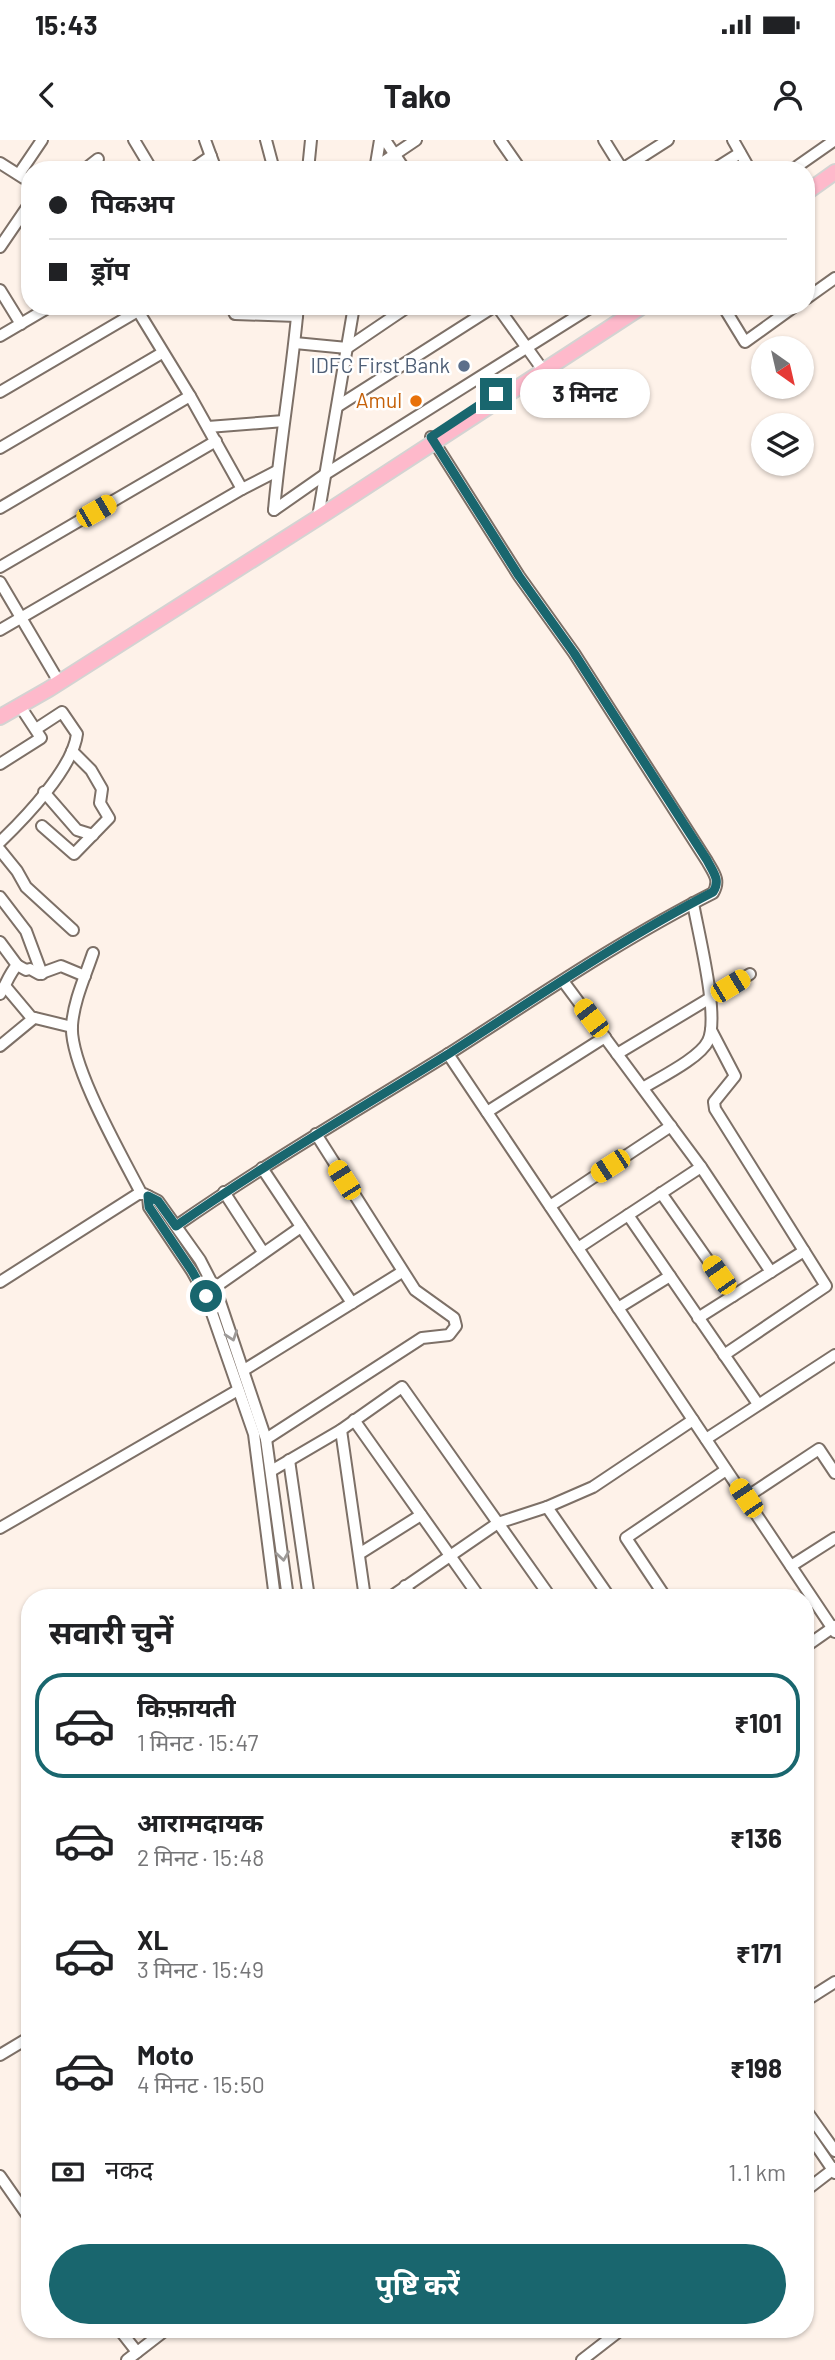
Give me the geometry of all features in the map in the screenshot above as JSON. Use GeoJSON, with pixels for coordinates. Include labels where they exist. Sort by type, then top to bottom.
{"type":"FeatureCollection","features":[{"type":"Feature","properties":{"kind":"main road"},"geometry":{"type":"LineString","coordinates":[[815,186],[835,172]]}},
{"type":"Feature","properties":{"kind":"main road"},"geometry":{"type":"LineString","coordinates":[[815,193],[835,180]]}},
{"type":"Feature","properties":{"kind":"main road"},"geometry":{"type":"LineString","coordinates":[[0,717],[319,513],[619,315]]}},
{"type":"Feature","properties":{"kind":"main road"},"geometry":{"type":"LineString","coordinates":[[432,439],[629,315]]}},
{"type":"Feature","properties":{"kind":"main road"},"geometry":{"type":"LineString","coordinates":[[0,708],[57,680]]}},
{"type":"Feature","properties":{"kind":"street"},"geometry":{"type":"LineString","coordinates":[[28,161],[42,140]]}},
{"type":"Feature","properties":{"kind":"street"},"geometry":{"type":"LineString","coordinates":[[134,140],[147,161]]}},
{"type":"Feature","properties":{"kind":"street"},"geometry":{"type":"LineString","coordinates":[[205,140],[213,161]]}},
{"type":"Feature","properties":{"kind":"street"},"geometry":{"type":"LineString","coordinates":[[266,140],[272,161]]}},
{"type":"Feature","properties":{"kind":"street"},"geometry":{"type":"LineString","coordinates":[[310,161],[311,140]]}},
{"type":"Feature","properties":{"kind":"street"},"geometry":{"type":"LineString","coordinates":[[382,140],[399,161]]}},
{"type":"Feature","properties":{"kind":"street"},"geometry":{"type":"LineString","coordinates":[[378,161],[382,140]]}},
{"type":"Feature","properties":{"kind":"street"},"geometry":{"type":"LineString","coordinates":[[385,161],[416,140]]}},
{"type":"Feature","properties":{"kind":"street"},"geometry":{"type":"LineString","coordinates":[[500,140],[515,161]]}},
{"type":"Feature","properties":{"kind":"street"},"geometry":{"type":"LineString","coordinates":[[604,140],[617,161]]}},
{"type":"Feature","properties":{"kind":"street"},"geometry":{"type":"LineString","coordinates":[[635,161],[668,140]]}},
{"type":"Feature","properties":{"kind":"street"},"geometry":{"type":"LineString","coordinates":[[733,140],[745,161]]}},
{"type":"Feature","properties":{"kind":"street"},"geometry":{"type":"LineString","coordinates":[[805,161],[835,140]]}},
{"type":"Feature","properties":{"kind":"street"},"geometry":{"type":"LineString","coordinates":[[727,161],[740,153]]}},
{"type":"Feature","properties":{"kind":"street"},"geometry":{"type":"LineString","coordinates":[[204,161],[211,156]]}},
{"type":"Feature","properties":{"kind":"street"},"geometry":{"type":"LineString","coordinates":[[0,163],[19,174],[21,171]]}},
{"type":"Feature","properties":{"kind":"street"},"geometry":{"type":"LineString","coordinates":[[0,247],[21,216]]}},
{"type":"Feature","properties":{"kind":"street"},"geometry":{"type":"LineString","coordinates":[[815,292],[835,278]]}},
{"type":"Feature","properties":{"kind":"street"},"geometry":{"type":"LineString","coordinates":[[0,290],[20,324]]}},
{"type":"Feature","properties":{"kind":"street"},"geometry":{"type":"LineString","coordinates":[[0,336],[36,315]]}},
{"type":"Feature","properties":{"kind":"street"},"geometry":{"type":"LineString","coordinates":[[0,392],[127,315]]}},
{"type":"Feature","properties":{"kind":"street"},"geometry":{"type":"LineString","coordinates":[[140,315],[242,489]]}},
{"type":"Feature","properties":{"kind":"street"},"geometry":{"type":"LineString","coordinates":[[298,315],[274,510],[327,473],[579,315]]}},
{"type":"Feature","properties":{"kind":"street"},"geometry":{"type":"LineString","coordinates":[[319,513],[352,315]]}},
{"type":"Feature","properties":{"kind":"street"},"geometry":{"type":"LineString","coordinates":[[295,342],[347,348],[396,315]]}},
{"type":"Feature","properties":{"kind":"street"},"geometry":{"type":"LineString","coordinates":[[338,406],[482,315]]}},
{"type":"Feature","properties":{"kind":"street"},"geometry":{"type":"LineString","coordinates":[[503,315],[540,366]]}},
{"type":"Feature","properties":{"kind":"street"},"geometry":{"type":"LineString","coordinates":[[728,315],[745,342],[783,315]]}},
{"type":"Feature","properties":{"kind":"street"},"geometry":{"type":"LineString","coordinates":[[0,447],[162,353]]}},
{"type":"Feature","properties":{"kind":"street"},"geometry":{"type":"LineString","coordinates":[[0,508],[190,396]]}},
{"type":"Feature","properties":{"kind":"street"},"geometry":{"type":"LineString","coordinates":[[208,427],[284,421]]}},
{"type":"Feature","properties":{"kind":"street"},"geometry":{"type":"LineString","coordinates":[[176,1226],[316,1134],[713,892],[718,885],[712,870],[574,653],[519,576],[432,439]]}},
{"type":"Feature","properties":{"kind":"street"},"geometry":{"type":"LineString","coordinates":[[0,567],[216,441]]}},
{"type":"Feature","properties":{"kind":"street"},"geometry":{"type":"LineString","coordinates":[[0,629],[277,471]]}},
{"type":"Feature","properties":{"kind":"street"},"geometry":{"type":"LineString","coordinates":[[0,582],[57,680]]}},
{"type":"Feature","properties":{"kind":"street"},"geometry":{"type":"LineString","coordinates":[[0,764],[40,740],[36,729],[20,706]]}},
{"type":"Feature","properties":{"kind":"street"},"geometry":{"type":"LineString","coordinates":[[2,836],[64,769],[77,734],[62,712],[36,729]]}},
{"type":"Feature","properties":{"kind":"street"},"geometry":{"type":"LineString","coordinates":[[42,826],[74,854],[109,816],[100,803],[102,789],[91,770],[72,751]]}},
{"type":"Feature","properties":{"kind":"street"},"geometry":{"type":"LineString","coordinates":[[44,792],[78,831],[93,835]]}},
{"type":"Feature","properties":{"kind":"street"},"geometry":{"type":"LineString","coordinates":[[0,850],[26,887],[73,930]]}},
{"type":"Feature","properties":{"kind":"street"},"geometry":{"type":"LineString","coordinates":[[0,897],[26,931],[41,974]]}},
{"type":"Feature","properties":{"kind":"street"},"geometry":{"type":"LineString","coordinates":[[643,1088],[693,1056],[708,1043],[711,1030],[710,998],[692,903]]}},
{"type":"Feature","properties":{"kind":"street"},"geometry":{"type":"LineString","coordinates":[[0,942],[17,965],[41,974],[61,966],[85,976]]}},
{"type":"Feature","properties":{"kind":"street"},"geometry":{"type":"LineString","coordinates":[[93,953],[77,998],[72,1027],[77,1060],[149,1207],[206,1296],[257,1448],[274,1589]]}},
{"type":"Feature","properties":{"kind":"street"},"geometry":{"type":"LineString","coordinates":[[17,965],[9,974],[3,990],[34,1017],[72,1027]]}},
{"type":"Feature","properties":{"kind":"street"},"geometry":{"type":"LineString","coordinates":[[617,1054],[750,974]]}},
{"type":"Feature","properties":{"kind":"street"},"geometry":{"type":"LineString","coordinates":[[563,981],[701,1167],[771,1272]]}},
{"type":"Feature","properties":{"kind":"street"},"geometry":{"type":"LineString","coordinates":[[0,1046],[34,1017]]}},
{"type":"Feature","properties":{"kind":"street"},"geometry":{"type":"LineString","coordinates":[[711,1030],[735,1076],[714,1102],[715,1109],[827,1286],[724,1356]]}},
{"type":"Feature","properties":{"kind":"street"},"geometry":{"type":"LineString","coordinates":[[487,1112],[605,1038]]}},
{"type":"Feature","properties":{"kind":"street"},"geometry":{"type":"LineString","coordinates":[[448,1054],[807,1589]]}},
{"type":"Feature","properties":{"kind":"street"},"geometry":{"type":"LineString","coordinates":[[550,1206],[671,1126]]}},
{"type":"Feature","properties":{"kind":"street"},"geometry":{"type":"LineString","coordinates":[[266,1439],[422,1338],[449,1335],[457,1322],[415,1290],[316,1134]]}},
{"type":"Feature","properties":{"kind":"street"},"geometry":{"type":"LineString","coordinates":[[578,1248],[701,1167]]}},
{"type":"Feature","properties":{"kind":"street"},"geometry":{"type":"LineString","coordinates":[[262,1168],[352,1303]]}},
{"type":"Feature","properties":{"kind":"street"},"geometry":{"type":"LineString","coordinates":[[224,1192],[262,1252]]}},
{"type":"Feature","properties":{"kind":"street"},"geometry":{"type":"LineString","coordinates":[[661,1193],[733,1296]]}},
{"type":"Feature","properties":{"kind":"street"},"geometry":{"type":"LineString","coordinates":[[144,1195],[158,1201],[200,1260],[214,1288],[244,1370],[266,1439],[287,1589]]}},
{"type":"Feature","properties":{"kind":"street"},"geometry":{"type":"LineString","coordinates":[[0,1282],[144,1195]]}},
{"type":"Feature","properties":{"kind":"street"},"geometry":{"type":"LineString","coordinates":[[628,1215],[758,1404]]}},
{"type":"Feature","properties":{"kind":"street"},"geometry":{"type":"LineString","coordinates":[[214,1288],[301,1227]]}},
{"type":"Feature","properties":{"kind":"street"},"geometry":{"type":"LineString","coordinates":[[698,1318],[804,1251]]}},
{"type":"Feature","properties":{"kind":"street"},"geometry":{"type":"LineString","coordinates":[[244,1370],[402,1272]]}},
{"type":"Feature","properties":{"kind":"street"},"geometry":{"type":"LineString","coordinates":[[618,1308],[670,1276]]}},
{"type":"Feature","properties":{"kind":"street"},"geometry":{"type":"LineString","coordinates":[[706,1439],[758,1404],[833,1360]]}},
{"type":"Feature","properties":{"kind":"street"},"geometry":{"type":"LineString","coordinates":[[271,1471],[341,1430],[402,1387],[545,1589]]}},
{"type":"Feature","properties":{"kind":"street"},"geometry":{"type":"LineString","coordinates":[[0,1528],[238,1390]]}},
{"type":"Feature","properties":{"kind":"street"},"geometry":{"type":"LineString","coordinates":[[355,1420],[474,1589]]}},
{"type":"Feature","properties":{"kind":"street"},"geometry":{"type":"LineString","coordinates":[[401,1589],[498,1523],[547,1507],[593,1487],[693,1420]]}},
{"type":"Feature","properties":{"kind":"street"},"geometry":{"type":"LineString","coordinates":[[341,1430],[364,1589]]}},
{"type":"Feature","properties":{"kind":"street"},"geometry":{"type":"LineString","coordinates":[[746,1498],[819,1449],[835,1473]]}},
{"type":"Feature","properties":{"kind":"street"},"geometry":{"type":"LineString","coordinates":[[289,1460],[308,1589]]}},
{"type":"Feature","properties":{"kind":"street"},"geometry":{"type":"LineString","coordinates":[[660,1589],[626,1538],[726,1470]]}},
{"type":"Feature","properties":{"kind":"street"},"geometry":{"type":"LineString","coordinates":[[547,1507],[604,1589]]}},
{"type":"Feature","properties":{"kind":"street"},"geometry":{"type":"LineString","coordinates":[[359,1554],[421,1515]]}},
{"type":"Feature","properties":{"kind":"street"},"geometry":{"type":"LineString","coordinates":[[791,1566],[835,1538]]}},
{"type":"Feature","properties":{"kind":"street"},"geometry":{"type":"LineString","coordinates":[[814,1599],[834,1628],[814,1641]]}},
{"type":"Feature","properties":{"kind":"street"},"geometry":{"type":"LineString","coordinates":[[814,1995],[835,1982]]}},
{"type":"Feature","properties":{"kind":"street"},"geometry":{"type":"LineString","coordinates":[[0,2054],[21,2042]]}},
{"type":"Feature","properties":{"kind":"street"},"geometry":{"type":"LineString","coordinates":[[814,2122],[835,2151]]}},
{"type":"Feature","properties":{"kind":"street"},"geometry":{"type":"LineString","coordinates":[[814,2142],[834,2170],[814,2184]]}},
{"type":"Feature","properties":{"kind":"street"},"geometry":{"type":"LineString","coordinates":[[0,2176],[21,2206]]}},
{"type":"Feature","properties":{"kind":"street"},"geometry":{"type":"LineString","coordinates":[[126,2338],[138,2352]]}},
{"type":"Feature","properties":{"kind":"street"},"geometry":{"type":"LineString","coordinates":[[127,2360],[156,2338]]}},
{"type":"Feature","properties":{"kind":"street"},"geometry":{"type":"LineString","coordinates":[[582,2360],[610,2338]]}},
{"type":"Feature","properties":{"kind":"place","name":"IDFC First Bank"},"geometry":{"type":"Point","coordinates":[464,366]}},
{"type":"Feature","properties":{"kind":"place","name":"Amul"},"geometry":{"type":"Point","coordinates":[416,401]}},
{"type":"Feature","properties":{"kind":"route"},"geometry":{"type":"LineString","coordinates":[[206,1296],[149,1207],[148,1196],[158,1201],[176,1226],[316,1134],[713,892],[718,885],[707,860],[574,653],[519,576],[431,437],[496,394]]}}]}
